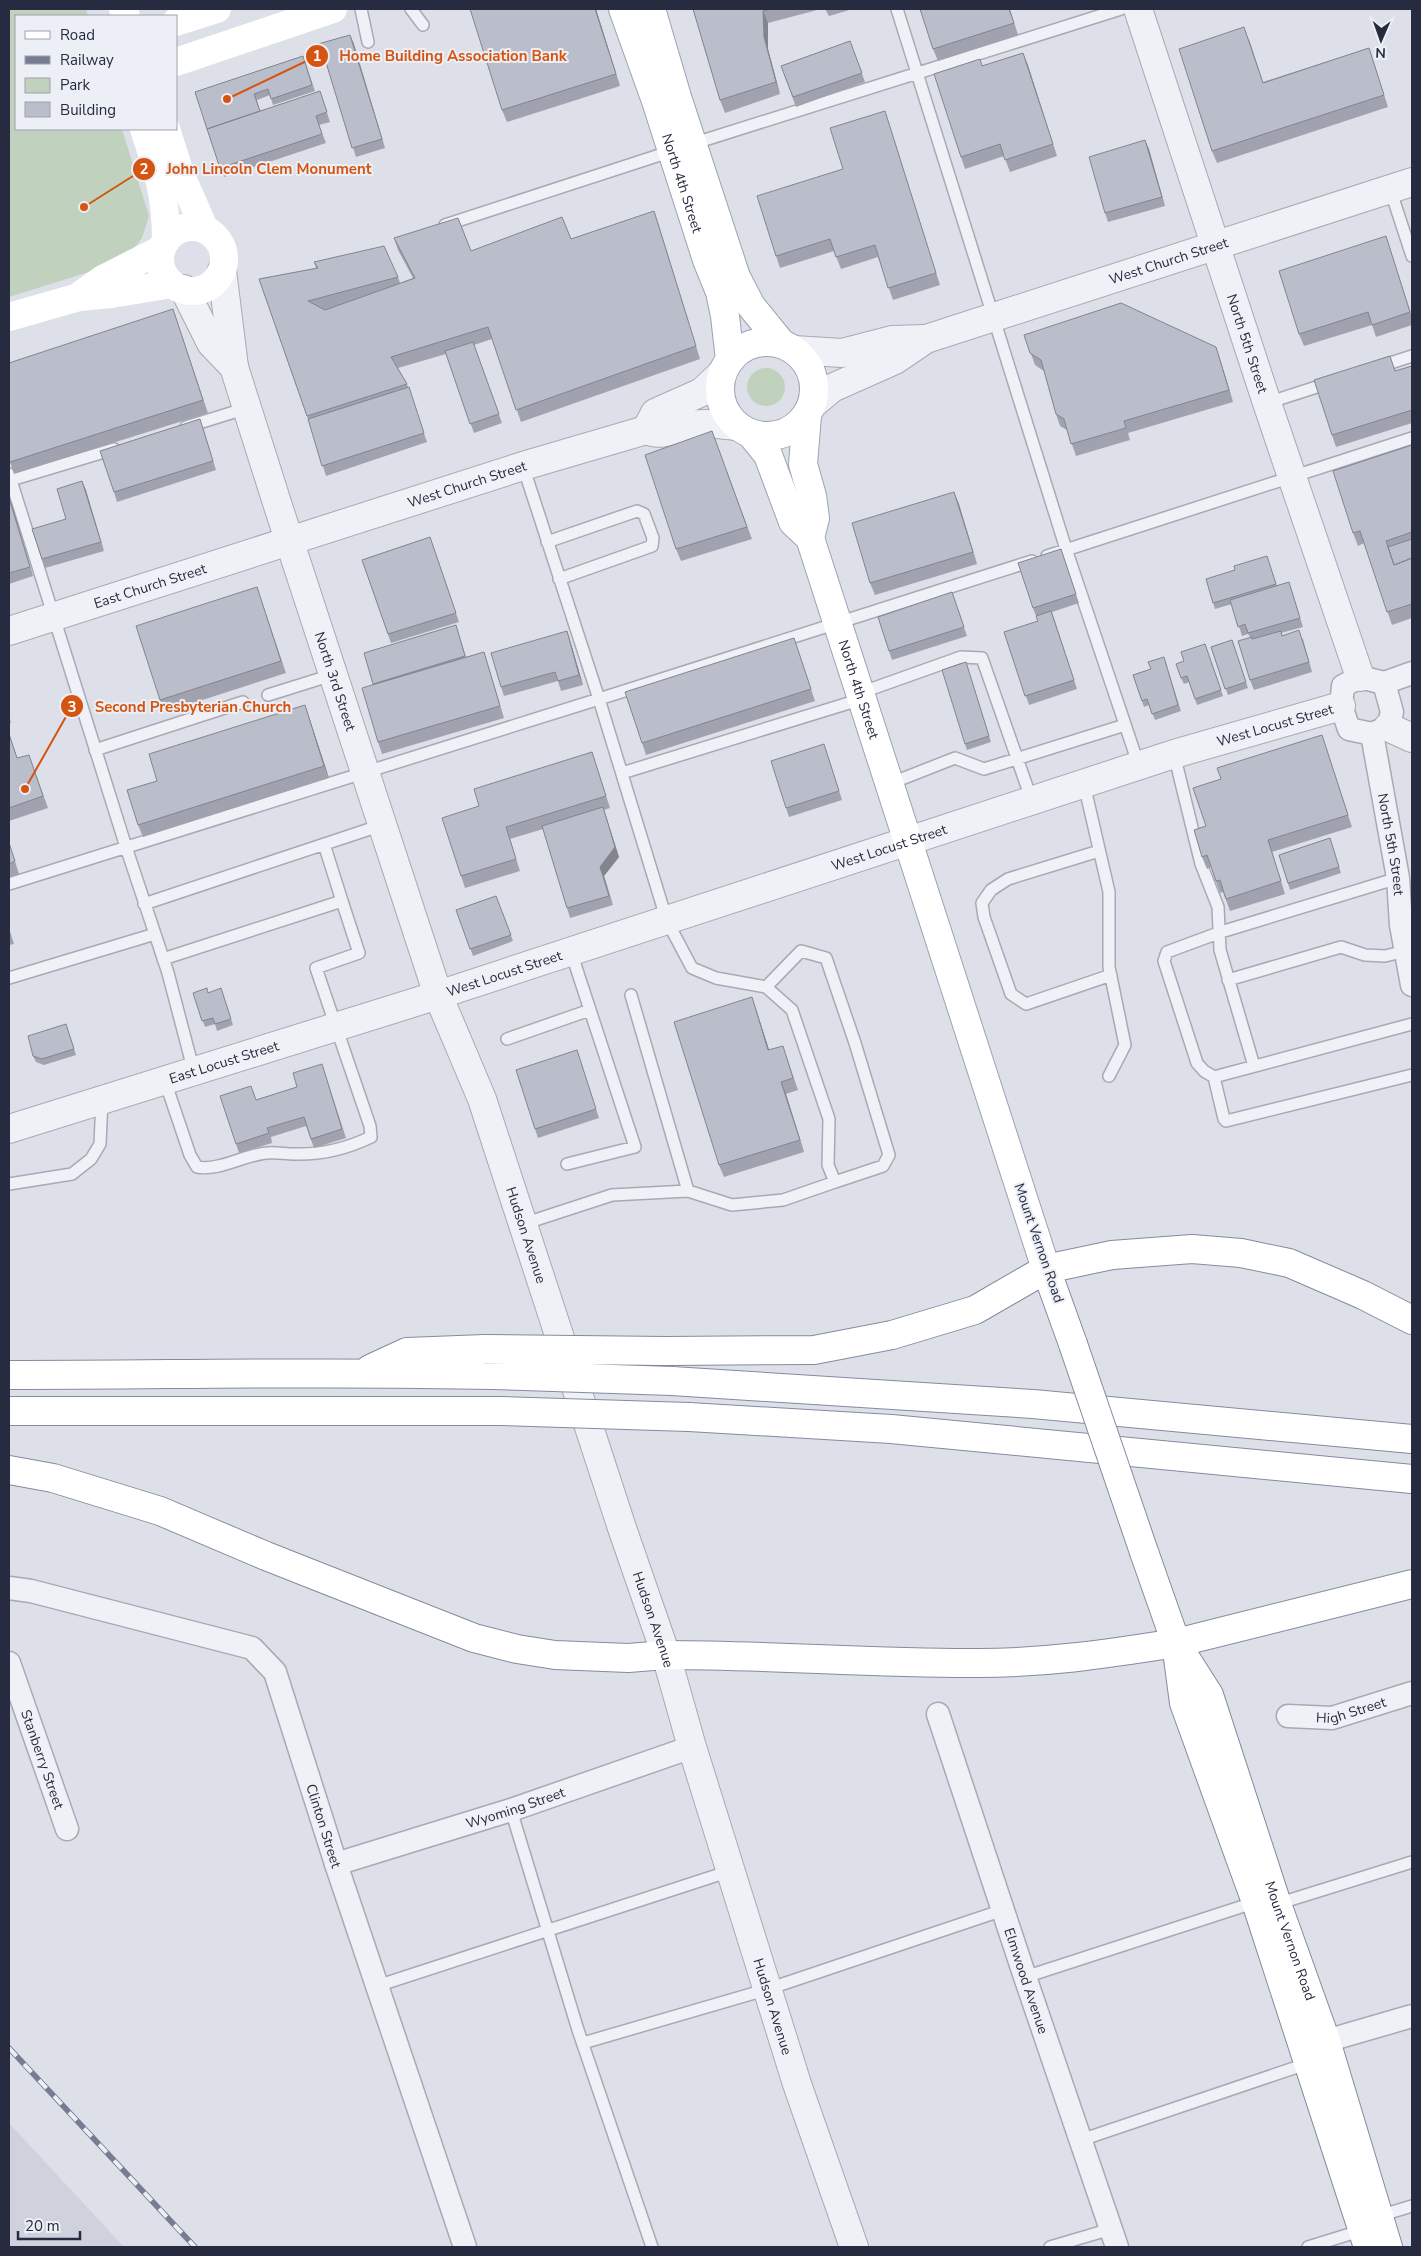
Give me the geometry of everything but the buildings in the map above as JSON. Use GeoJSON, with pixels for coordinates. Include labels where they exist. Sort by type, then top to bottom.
{"type":"FeatureCollection","features":[{"type":"Feature","properties":{"kind":"main road"},"geometry":{"type":"LineString","coordinates":[[178,21],[217,9]]}},
{"type":"Feature","properties":{"kind":"main road"},"geometry":{"type":"LineString","coordinates":[[178,61],[333,9]]}},
{"type":"Feature","properties":{"kind":"main road","name":"North 4th Street"},"geometry":{"type":"LineString","coordinates":[[623,9],[736,277],[751,306],[788,347]]}},
{"type":"Feature","properties":{"kind":"main road","name":"North 4th Street"},"geometry":{"type":"LineString","coordinates":[[651,9],[707,260],[720,292],[725,316],[726,366]]}},
{"type":"Feature","properties":{"kind":"main road"},"geometry":{"type":"LineString","coordinates":[[144,130],[160,175],[164,200],[164,245],[161,268],[178,286]]}},
{"type":"Feature","properties":{"kind":"main road"},"geometry":{"type":"LineString","coordinates":[[166,130],[180,173],[205,230]]}},
{"type":"Feature","properties":{"kind":"main road"},"geometry":{"type":"LineString","coordinates":[[9,317],[79,297],[178,286],[193,291],[211,285],[222,270],[224,260],[219,242],[205,230],[188,227],[179,230],[164,245],[103,279],[79,297]]}},
{"type":"Feature","properties":{"kind":"main road"},"geometry":{"type":"LineString","coordinates":[[759,342],[788,347],[805,360],[812,373],[815,388],[810,410],[796,427],[782,434],[767,437],[744,430],[727,416],[721,402],[720,387],[726,366],[738,351],[759,342]]}},
{"type":"Feature","properties":{"kind":"main road","name":"North 4th Street"},"geometry":{"type":"LineString","coordinates":[[810,410],[803,464],[812,496],[815,518],[810,538]]}},
{"type":"Feature","properties":{"kind":"main road","name":"North 4th Street"},"geometry":{"type":"LineString","coordinates":[[744,430],[768,454],[793,522],[810,538],[908,842]]}},
{"type":"Feature","properties":{"kind":"main road","name":"Mount Vernon Road"},"geometry":{"type":"LineString","coordinates":[[908,842],[1046,1269],[1074,1344],[1176,1643],[1184,1703],[1326,2041],[1370,2231]]}},
{"type":"Feature","properties":{"kind":"main road"},"geometry":{"type":"LineString","coordinates":[[364,1372],[407,1352],[485,1349],[814,1350],[892,1335],[975,1310],[1046,1269],[1112,1255],[1192,1249],[1241,1253],[1289,1263],[1363,1295],[1412,1320]]}},
{"type":"Feature","properties":{"kind":"main road"},"geometry":{"type":"LineString","coordinates":[[9,1375],[364,1372],[672,1380],[1033,1404],[1412,1439]]}},
{"type":"Feature","properties":{"kind":"main road"},"geometry":{"type":"LineString","coordinates":[[9,1410],[500,1411],[689,1417],[891,1429],[1412,1479]]}},
{"type":"Feature","properties":{"kind":"main road"},"geometry":{"type":"LineString","coordinates":[[9,1470],[54,1478],[160,1511],[266,1556],[474,1638],[517,1649],[555,1655],[628,1658],[666,1655],[749,1655],[969,1663],[1088,1657],[1176,1643],[1412,1584]]}},
{"type":"Feature","properties":{"kind":"main road","name":"Mount Vernon Road"},"geometry":{"type":"LineString","coordinates":[[1267,1903],[1309,2062],[1370,2231],[1388,2247]]}},
{"type":"Feature","properties":{"kind":"street","name":"North 5th Street"},"geometry":{"type":"LineString","coordinates":[[1138,9],[1292,476],[1372,680],[1392,712],[1391,733],[1398,878],[1406,924],[1406,951],[1412,984]]}},
{"type":"Feature","properties":{"kind":"street","name":"West Church Street"},"geometry":{"type":"LineString","coordinates":[[810,410],[832,388],[895,360],[926,339],[1401,185]]}},
{"type":"Feature","properties":{"kind":"street","name":"North 3rd Street"},"geometry":{"type":"LineString","coordinates":[[222,270],[234,367],[332,675],[438,995]]}},
{"type":"Feature","properties":{"kind":"street","name":"North 3rd Street"},"geometry":{"type":"LineString","coordinates":[[178,286],[211,342],[234,367]]}},
{"type":"Feature","properties":{"kind":"street","name":"West Church Street"},"geometry":{"type":"LineString","coordinates":[[788,347],[842,353],[892,340],[926,339]]}},
{"type":"Feature","properties":{"kind":"street"},"geometry":{"type":"LineString","coordinates":[[646,430],[655,413],[702,392],[726,366]]}},
{"type":"Feature","properties":{"kind":"street","name":"West Church Street"},"geometry":{"type":"LineString","coordinates":[[290,542],[523,466],[646,430],[655,434],[692,425],[718,424],[744,430]]}},
{"type":"Feature","properties":{"kind":"street","name":"East Church Street"},"geometry":{"type":"LineString","coordinates":[[9,631],[290,542]]}},
{"type":"Feature","properties":{"kind":"street"},"geometry":{"type":"LineString","coordinates":[[1391,733],[1349,729],[1341,706],[1343,686],[1412,673]]}},
{"type":"Feature","properties":{"kind":"street","name":"West Locust Street"},"geometry":{"type":"LineString","coordinates":[[438,995],[1174,754],[1341,706]]}},
{"type":"Feature","properties":{"kind":"street","name":"East Locust Street"},"geometry":{"type":"LineString","coordinates":[[9,1129],[438,995]]}},
{"type":"Feature","properties":{"kind":"street","name":"Hudson Avenue"},"geometry":{"type":"LineString","coordinates":[[438,995],[482,1099],[622,1528],[666,1655],[692,1747],[797,2084],[854,2247]]}},
{"type":"Feature","properties":{"kind":"street","name":"Clinton Street"},"geometry":{"type":"LineString","coordinates":[[9,1588],[31,1591],[252,1648],[275,1672],[336,1864],[465,2247]]}},
{"type":"Feature","properties":{"kind":"street","name":"Stanberry Street"},"geometry":{"type":"LineString","coordinates":[[9,1663],[67,1830]]}},
{"type":"Feature","properties":{"kind":"street","name":"High Street"},"geometry":{"type":"LineString","coordinates":[[1288,1716],[1332,1718],[1412,1693]]}},
{"type":"Feature","properties":{"kind":"street","name":"Elmwood Avenue"},"geometry":{"type":"LineString","coordinates":[[938,1714],[1114,2238]]}},
{"type":"Feature","properties":{"kind":"street","name":"Wyoming Street"},"geometry":{"type":"LineString","coordinates":[[336,1864],[512,1810],[692,1747]]}},
{"type":"Feature","properties":{"kind":"street"},"geometry":{"type":"LineString","coordinates":[[1326,2041],[1412,2016]]}},
{"type":"Feature","properties":{"kind":"lane"},"geometry":{"type":"LineString","coordinates":[[361,9],[368,42]]}},
{"type":"Feature","properties":{"kind":"lane"},"geometry":{"type":"LineString","coordinates":[[411,9],[423,25]]}},
{"type":"Feature","properties":{"kind":"lane"},"geometry":{"type":"LineString","coordinates":[[897,9],[1066,549],[1139,766]]}},
{"type":"Feature","properties":{"kind":"lane"},"geometry":{"type":"LineString","coordinates":[[430,230],[1121,9]]}},
{"type":"Feature","properties":{"kind":"lane"},"geometry":{"type":"LineString","coordinates":[[1401,185],[1412,256]]}},
{"type":"Feature","properties":{"kind":"lane"},"geometry":{"type":"LineString","coordinates":[[1367,371],[1412,356]]}},
{"type":"Feature","properties":{"kind":"lane"},"geometry":{"type":"LineString","coordinates":[[1267,403],[1339,380]]}},
{"type":"Feature","properties":{"kind":"lane"},"geometry":{"type":"LineString","coordinates":[[176,430],[247,408]]}},
{"type":"Feature","properties":{"kind":"lane"},"geometry":{"type":"LineString","coordinates":[[9,884],[837,624],[1412,438]]}},
{"type":"Feature","properties":{"kind":"lane"},"geometry":{"type":"LineString","coordinates":[[130,444],[10,477],[95,750],[163,959],[194,1072]]}},
{"type":"Feature","properties":{"kind":"lane"},"geometry":{"type":"LineString","coordinates":[[523,466],[599,699],[667,921],[692,968],[716,978],[766,987],[792,1010],[829,1119],[828,1166],[835,1182]]}},
{"type":"Feature","properties":{"kind":"lane"},"geometry":{"type":"LineString","coordinates":[[547,542],[636,511],[644,514],[653,538],[652,546],[559,579]]}},
{"type":"Feature","properties":{"kind":"lane"},"geometry":{"type":"LineString","coordinates":[[622,773],[861,696],[961,657],[982,658],[1032,801]]}},
{"type":"Feature","properties":{"kind":"lane"},"geometry":{"type":"LineString","coordinates":[[268,695],[332,675]]}},
{"type":"Feature","properties":{"kind":"lane"},"geometry":{"type":"LineString","coordinates":[[95,750],[243,702]]}},
{"type":"Feature","properties":{"kind":"lane"},"geometry":{"type":"LineString","coordinates":[[889,784],[955,758],[984,769],[1125,725]]}},
{"type":"Feature","properties":{"kind":"lane"},"geometry":{"type":"LineString","coordinates":[[1174,754],[1202,864],[1218,907],[1221,932],[1220,950],[1254,1066]]}},
{"type":"Feature","properties":{"kind":"lane"},"geometry":{"type":"LineString","coordinates":[[1084,784],[1109,892],[1109,967],[1125,1045],[1110,1076]]}},
{"type":"Feature","properties":{"kind":"lane"},"geometry":{"type":"LineString","coordinates":[[144,904],[382,825]]}},
{"type":"Feature","properties":{"kind":"lane"},"geometry":{"type":"LineString","coordinates":[[165,1081],[190,1156],[197,1167],[210,1169],[230,1161],[267,1153],[314,1154],[349,1148],[371,1137],[370,1126],[316,968],[359,954],[324,844]]}},
{"type":"Feature","properties":{"kind":"lane"},"geometry":{"type":"LineString","coordinates":[[1099,851],[1008,879],[991,890],[982,903],[984,917],[1010,994],[1026,1004],[1111,975]]}},
{"type":"Feature","properties":{"kind":"lane"},"geometry":{"type":"LineString","coordinates":[[1398,878],[1221,932],[1167,952],[1164,956],[1197,1063],[1204,1071],[1214,1077],[1226,1121],[1412,1075]]}},
{"type":"Feature","properties":{"kind":"lane"},"geometry":{"type":"LineString","coordinates":[[163,959],[342,901]]}},
{"type":"Feature","properties":{"kind":"lane"},"geometry":{"type":"LineString","coordinates":[[9,978],[155,934]]}},
{"type":"Feature","properties":{"kind":"lane"},"geometry":{"type":"LineString","coordinates":[[1228,980],[1341,947],[1365,955],[1385,956],[1406,951]]}},
{"type":"Feature","properties":{"kind":"lane"},"geometry":{"type":"LineString","coordinates":[[523,1224],[612,1195],[688,1191],[732,1205],[783,1200],[883,1166],[888,1155],[855,1043],[826,958],[801,951],[766,987]]}},
{"type":"Feature","properties":{"kind":"lane"},"geometry":{"type":"LineString","coordinates":[[567,1164],[635,1148],[571,952]]}},
{"type":"Feature","properties":{"kind":"lane"},"geometry":{"type":"LineString","coordinates":[[631,995],[688,1191]]}},
{"type":"Feature","properties":{"kind":"lane"},"geometry":{"type":"LineString","coordinates":[[507,1039],[590,1010]]}},
{"type":"Feature","properties":{"kind":"lane"},"geometry":{"type":"LineString","coordinates":[[1214,1077],[1412,1024]]}},
{"type":"Feature","properties":{"kind":"lane"},"geometry":{"type":"LineString","coordinates":[[9,1184],[72,1174],[90,1159],[100,1144],[102,1100]]}},
{"type":"Feature","properties":{"kind":"lane"},"geometry":{"type":"LineString","coordinates":[[512,1810],[583,2043],[652,2247]]}},
{"type":"Feature","properties":{"kind":"lane"},"geometry":{"type":"LineString","coordinates":[[1025,1977],[1267,1903],[1412,1862]]}},
{"type":"Feature","properties":{"kind":"lane"},"geometry":{"type":"LineString","coordinates":[[377,1986],[730,1870]]}},
{"type":"Feature","properties":{"kind":"lane"},"geometry":{"type":"LineString","coordinates":[[583,2043],[768,1989],[1003,1910]]}},
{"type":"Feature","properties":{"kind":"lane"},"geometry":{"type":"LineString","coordinates":[[1081,2140],[1309,2062]]}},
{"type":"Feature","properties":{"kind":"lane"},"geometry":{"type":"LineString","coordinates":[[1308,2247],[1370,2231],[1412,2206]]}},
{"type":"Feature","properties":{"kind":"lane"},"geometry":{"type":"LineString","coordinates":[[1050,2247],[1114,2238]]}},
{"type":"Feature","properties":{"kind":"shaded area"},"geometry":{"type":"Polygon","coordinates":[[[9,2123],[124,2247],[9,2247],[9,2123]]]}},
{"type":"Feature","properties":{"kind":"green space"},"geometry":{"type":"Polygon","coordinates":[[[9,9],[86,9],[88,15],[15,15],[15,130],[122,130],[149,216],[142,238],[124,261],[9,297],[9,9]]]}},
{"type":"Feature","properties":{"kind":"green space"},"geometry":{"type":"Polygon","coordinates":[[[766,368],[779,374],[785,387],[779,400],[766,406],[753,400],[747,387],[753,374],[766,368]]]}},
{"type":"Feature","properties":{"kind":"railway"},"geometry":{"type":"LineString","coordinates":[[9,2048],[195,2247]]}},
{"type":"Feature","properties":{"kind":"place","name":"Home Building Association Bank"},"geometry":{"type":"Point","coordinates":[227,99]}},
{"type":"Feature","properties":{"kind":"place","name":"John Lincoln Clem Monument"},"geometry":{"type":"Point","coordinates":[84,207]}},
{"type":"Feature","properties":{"kind":"place","name":"Second Presbyterian Church"},"geometry":{"type":"Point","coordinates":[25,789]}}]}
